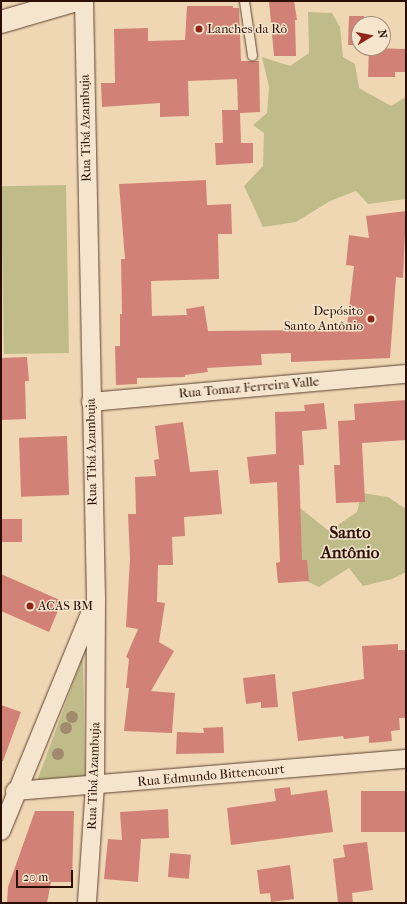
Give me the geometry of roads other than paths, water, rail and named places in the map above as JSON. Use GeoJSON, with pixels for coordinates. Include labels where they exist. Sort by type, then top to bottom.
{"type":"FeatureCollection","features":[{"type":"Feature","properties":{"kind":"main road"},"geometry":{"type":"LineString","coordinates":[[1,22],[73,1]]}},
{"type":"Feature","properties":{"kind":"street","name":"Rua Tibá Azambuja"},"geometry":{"type":"LineString","coordinates":[[84,1],[96,599],[95,786],[87,903]]}},
{"type":"Feature","properties":{"kind":"street","name":"Rua Tomaz Ferreira Valle"},"geometry":{"type":"LineString","coordinates":[[91,402],[406,374]]}},
{"type":"Feature","properties":{"kind":"street"},"geometry":{"type":"LineString","coordinates":[[1,831],[15,791],[96,599]]}},
{"type":"Feature","properties":{"kind":"street","name":"Rua Edmundo Bittencourt"},"geometry":{"type":"LineString","coordinates":[[15,791],[95,786],[406,759]]}},
{"type":"Feature","properties":{"kind":"lane"},"geometry":{"type":"LineString","coordinates":[[244,1],[252,55]]}},
{"type":"Feature","properties":{"kind":"place","name":"Lanches da Rô"},"geometry":{"type":"Point","coordinates":[199,29]}},
{"type":"Feature","properties":{"kind":"place","name":"Depósito Santo Antônio"},"geometry":{"type":"Point","coordinates":[371,319]}},
{"type":"Feature","properties":{"kind":"place","name":"ACAS BM"},"geometry":{"type":"Point","coordinates":[30,606]}},
{"type":"Feature","properties":{"kind":"district","name":"Santo Antônio"},"geometry":{"type":"Point","coordinates":[350,543]}}]}
